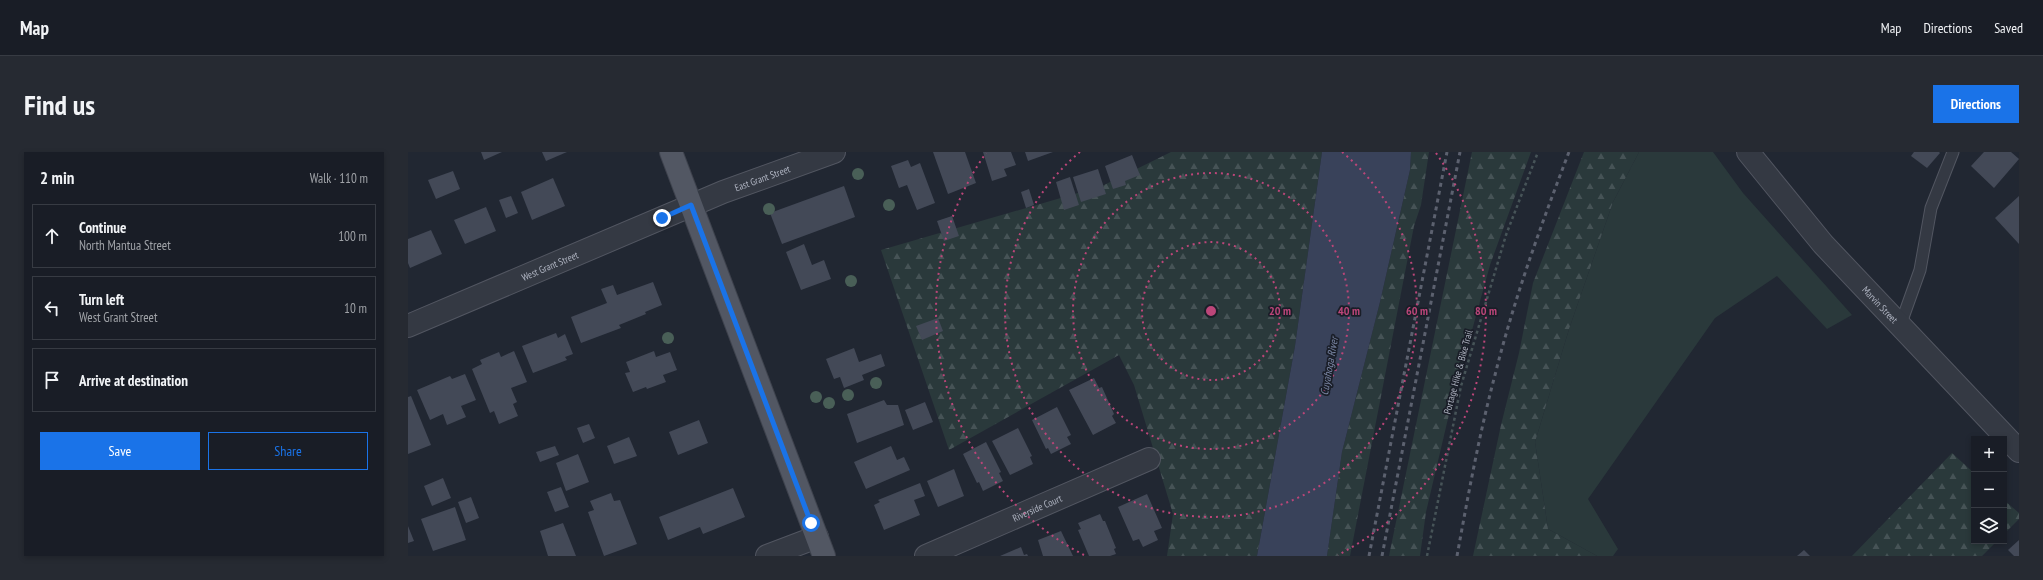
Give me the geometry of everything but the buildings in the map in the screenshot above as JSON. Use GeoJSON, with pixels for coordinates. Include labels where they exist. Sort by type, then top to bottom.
{"type":"FeatureCollection","features":[{"type":"Feature","properties":{"kind":"main road"},"geometry":{"type":"LineString","coordinates":[[671,152],[820,547]]}},
{"type":"Feature","properties":{"kind":"street","name":"East Grant Street"},"geometry":{"type":"LineString","coordinates":[[691,205],[730,189],[834,152]]}},
{"type":"Feature","properties":{"kind":"street","name":"Marvin Street"},"geometry":{"type":"LineString","coordinates":[[1754,155],[1823,244],[2019,451]]}},
{"type":"Feature","properties":{"kind":"street","name":"West Grant Street"},"geometry":{"type":"LineString","coordinates":[[409,322],[691,205]]}},
{"type":"Feature","properties":{"kind":"street","name":"Riverside Court"},"geometry":{"type":"LineString","coordinates":[[926,556],[1149,459]]}},
{"type":"Feature","properties":{"kind":"street"},"geometry":{"type":"LineString","coordinates":[[767,556],[820,547]]}},
{"type":"Feature","properties":{"kind":"lane"},"geometry":{"type":"LineString","coordinates":[[1900,326],[1920,270],[1931,208],[1953,152]]}},
{"type":"Feature","properties":{"kind":"path","name":"Portage Hike & Bike Trail"},"geometry":{"type":"LineString","coordinates":[[1426,556],[1461,386],[1506,235],[1538,152]]}},
{"type":"Feature","properties":{"kind":"green space"},"geometry":{"type":"Polygon","coordinates":[[[1171,152],[1322,152],[1295,346],[1257,556],[1167,556],[1173,514],[1134,385],[1119,355],[949,450],[881,250],[1102,186],[1171,152]]]}},
{"type":"Feature","properties":{"kind":"green space"},"geometry":{"type":"Polygon","coordinates":[[[1411,152],[1429,152],[1421,205],[1414,226],[1350,556],[1327,556],[1342,452],[1380,302],[1410,170],[1411,152]]]}},
{"type":"Feature","properties":{"kind":"green space"},"geometry":{"type":"Polygon","coordinates":[[[1472,152],[1531,152],[1490,265],[1450,410],[1426,512],[1420,556],[1389,556],[1472,152]]]}},
{"type":"Feature","properties":{"kind":"green space"},"geometry":{"type":"Polygon","coordinates":[[[1584,152],[1639,152],[1613,202],[1569,329],[1535,442],[1548,529],[1597,556],[1473,556],[1501,425],[1519,353],[1533,283],[1584,152]]]}},
{"type":"Feature","properties":{"kind":"green space"},"geometry":{"type":"Polygon","coordinates":[[[1639,152],[1713,152],[1743,193],[1852,315],[1827,329],[1777,276],[1715,318],[1588,499],[1618,549],[1613,556],[1597,556],[1548,529],[1535,442],[1569,329],[1613,202],[1639,152]]]}},
{"type":"Feature","properties":{"kind":"green space"},"geometry":{"type":"Polygon","coordinates":[[[1952,453],[1971,470],[1971,544],[1994,544],[1982,556],[1852,556],[1952,453]]]}},
{"type":"Feature","properties":{"kind":"green space"},"geometry":{"type":"Polygon","coordinates":[[[2007,503],[2019,513],[2019,519],[2007,531],[2007,503]]]}},
{"type":"Feature","properties":{"kind":"water","name":"Cuyahoga River"},"geometry":{"type":"Polygon","coordinates":[[[1322,152],[1411,152],[1410,170],[1380,302],[1342,452],[1327,556],[1257,556],[1295,346],[1322,152]]]}},
{"type":"Feature","properties":{"kind":"railway"},"geometry":{"type":"LineString","coordinates":[[1369,556],[1447,152]]}},
{"type":"Feature","properties":{"kind":"railway"},"geometry":{"type":"LineString","coordinates":[[1382,556],[1460,152]]}},
{"type":"Feature","properties":{"kind":"railway"},"geometry":{"type":"LineString","coordinates":[[1457,556],[1479,443],[1502,347],[1529,262],[1569,152]]}},
{"type":"Feature","properties":{"kind":"route"},"geometry":{"type":"LineString","coordinates":[[662,218],[691,205],[811,523]]}}]}
